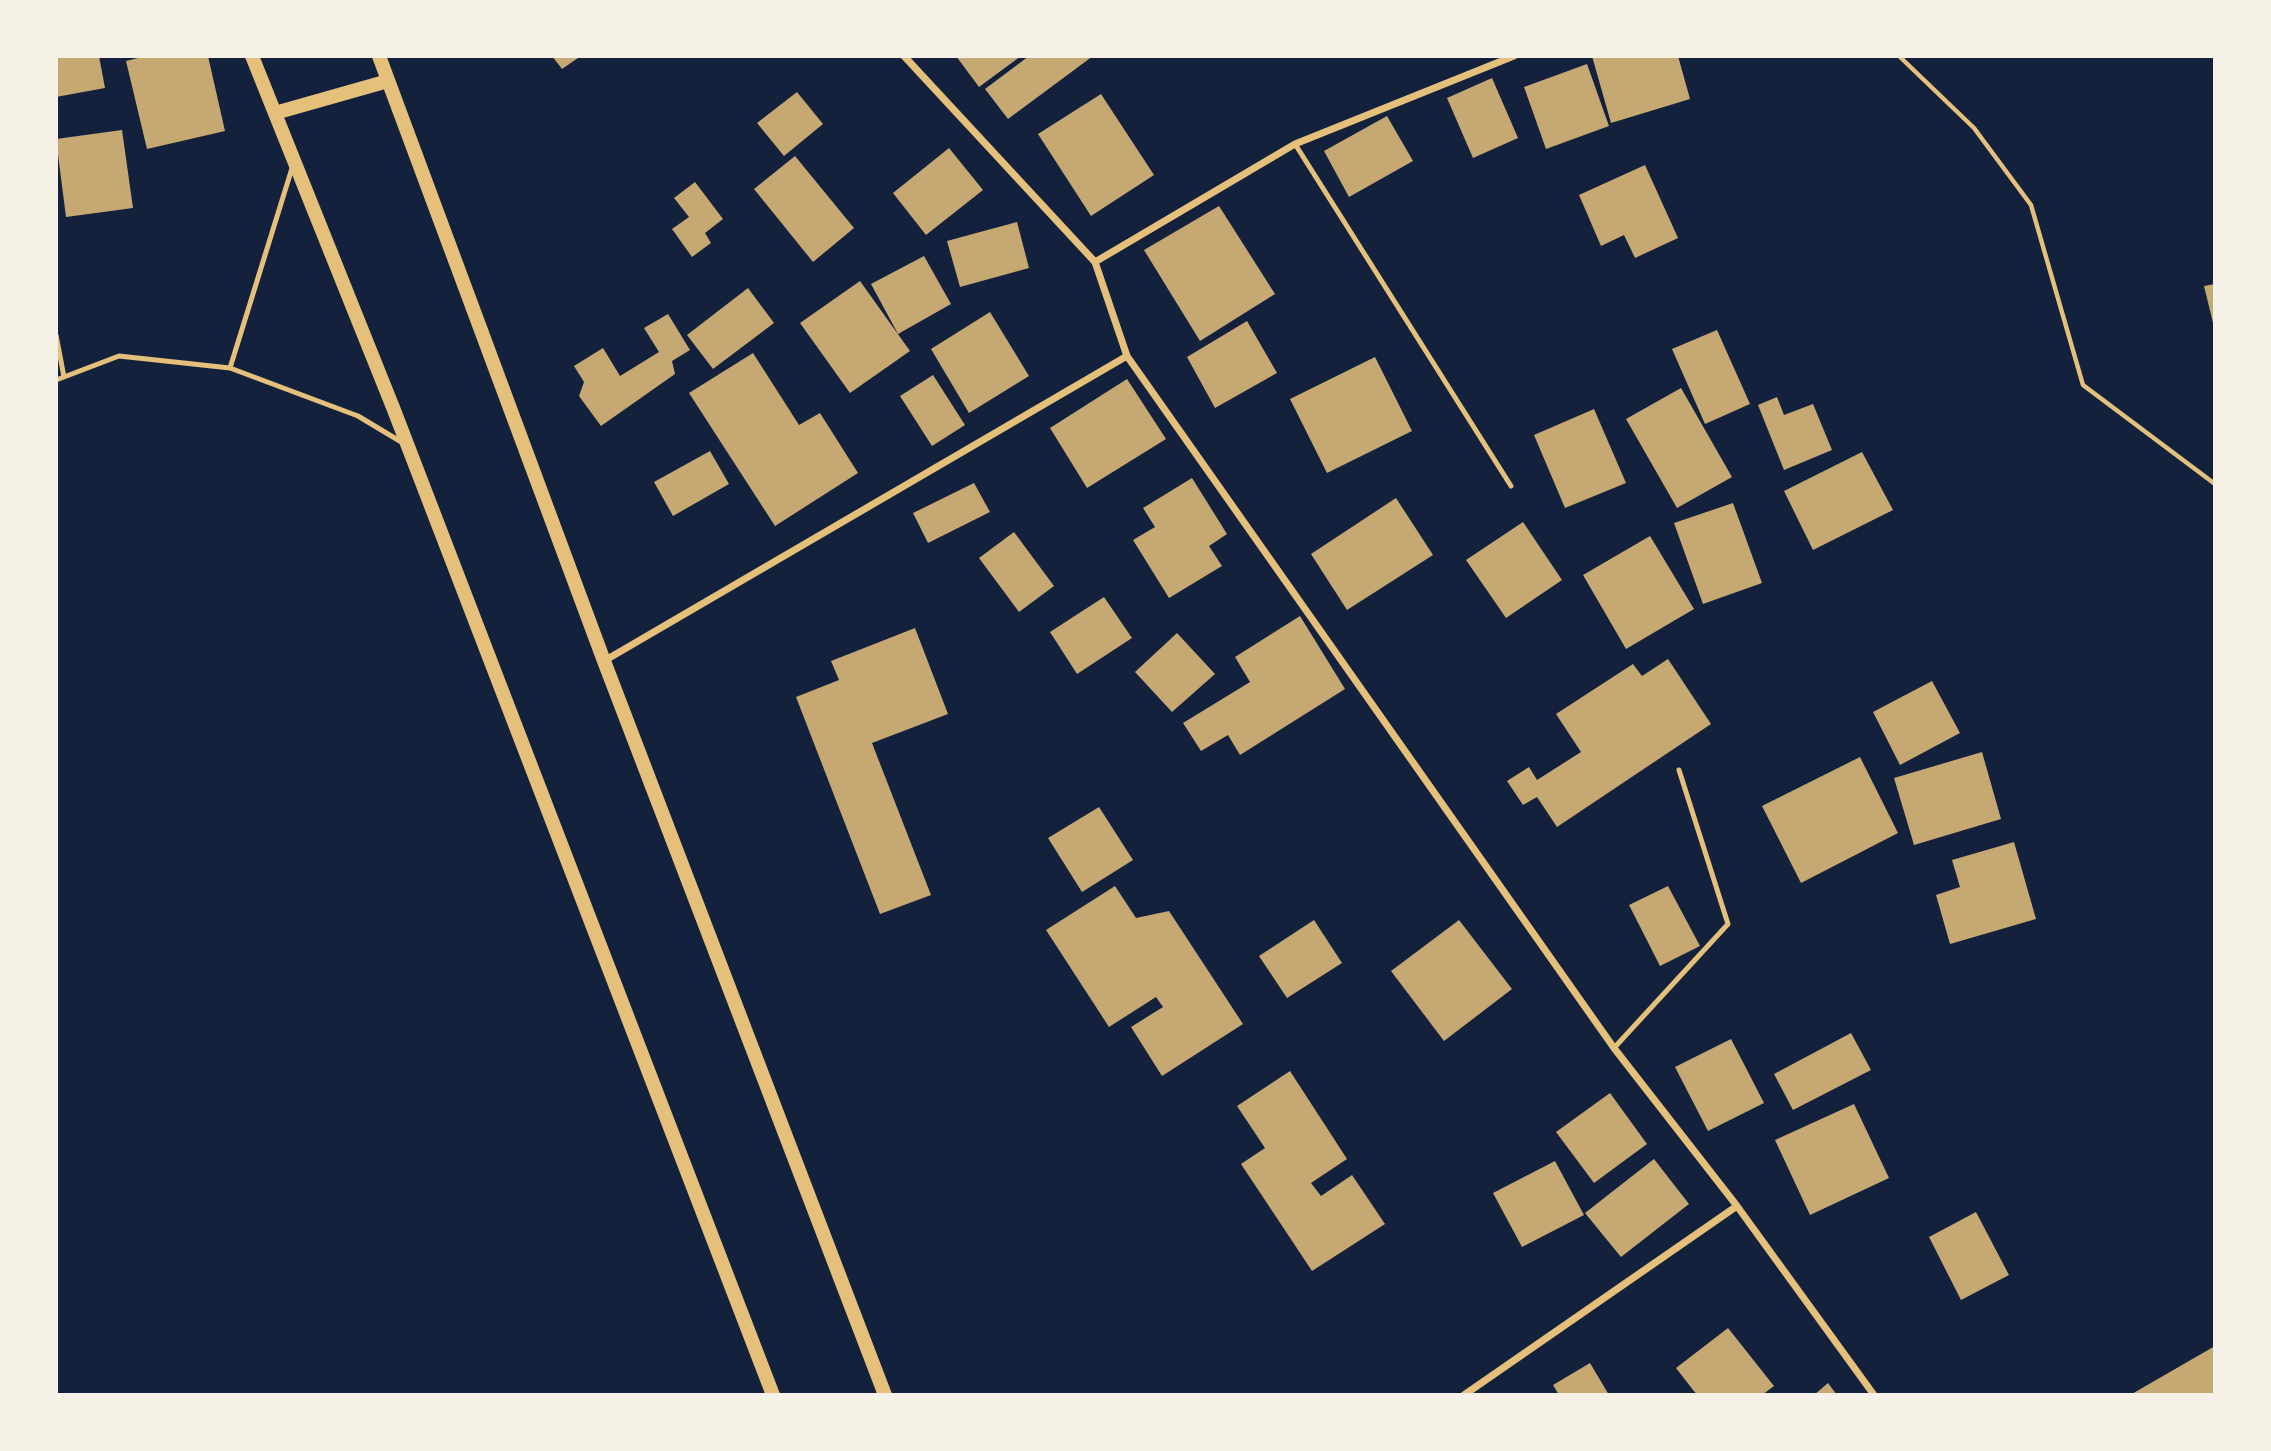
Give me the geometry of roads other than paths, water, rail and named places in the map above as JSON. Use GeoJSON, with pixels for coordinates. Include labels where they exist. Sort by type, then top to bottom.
{"type":"FeatureCollection","features":[{"type":"Feature","properties":{"kind":"main road"},"geometry":{"type":"LineString","coordinates":[[252,56],[408,445],[772,1395]]}},
{"type":"Feature","properties":{"kind":"main road"},"geometry":{"type":"LineString","coordinates":[[379,56],[604,661],[885,1395]]}},
{"type":"Feature","properties":{"kind":"main road"},"geometry":{"type":"LineString","coordinates":[[275,113],[388,81]]}},
{"type":"Feature","properties":{"kind":"street"},"geometry":{"type":"LineString","coordinates":[[904,56],[1095,261],[1127,356],[1614,1048],[1737,1206],[1874,1395]]}},
{"type":"Feature","properties":{"kind":"street"},"geometry":{"type":"LineString","coordinates":[[1095,261],[1295,144],[1514,56]]}},
{"type":"Feature","properties":{"kind":"street"},"geometry":{"type":"LineString","coordinates":[[604,661],[1127,356]]}},
{"type":"Feature","properties":{"kind":"street"},"geometry":{"type":"LineString","coordinates":[[1464,1395],[1737,1206]]}},
{"type":"Feature","properties":{"kind":"lane"},"geometry":{"type":"LineString","coordinates":[[1295,144],[1511,486]]}},
{"type":"Feature","properties":{"kind":"lane"},"geometry":{"type":"LineString","coordinates":[[230,368],[295,159]]}},
{"type":"Feature","properties":{"kind":"lane"},"geometry":{"type":"LineString","coordinates":[[56,335],[64,377]]}},
{"type":"Feature","properties":{"kind":"lane"},"geometry":{"type":"LineString","coordinates":[[56,380],[119,356],[230,368],[358,416],[408,445]]}},
{"type":"Feature","properties":{"kind":"lane"},"geometry":{"type":"LineString","coordinates":[[1614,1048],[1728,924],[1679,771]]}}]}
